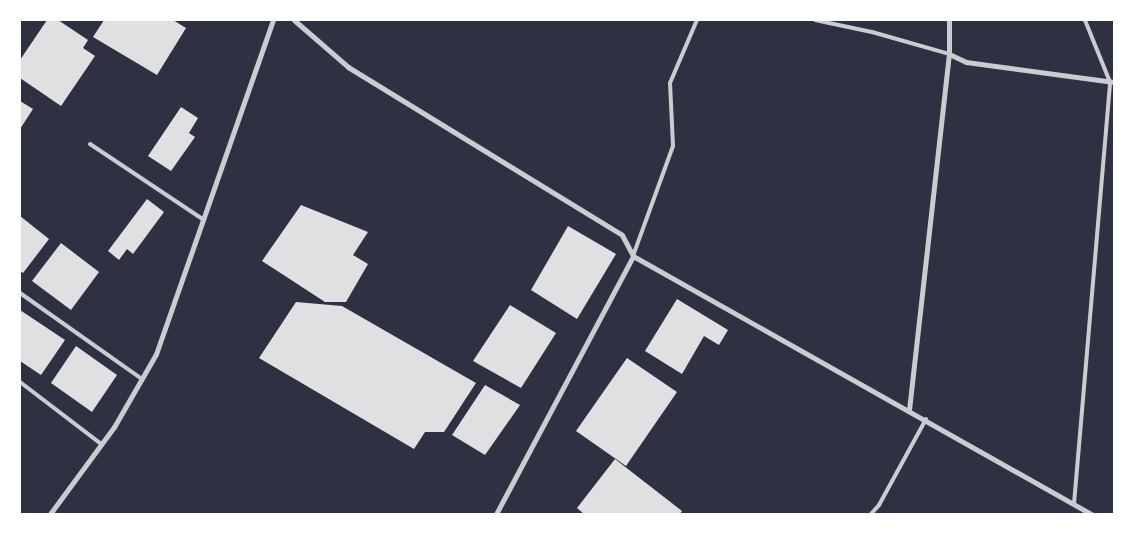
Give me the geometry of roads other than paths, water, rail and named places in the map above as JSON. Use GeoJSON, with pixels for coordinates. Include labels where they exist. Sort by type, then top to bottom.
{"type":"FeatureCollection","features":[{"type":"Feature","properties":{"kind":"street"},"geometry":{"type":"LineString","coordinates":[[50,514],[101,444],[156,354],[272,20]]}},
{"type":"Feature","properties":{"kind":"street"},"geometry":{"type":"LineString","coordinates":[[294,20],[348,67],[622,235],[634,256],[926,419],[1091,514]]}},
{"type":"Feature","properties":{"kind":"street"},"geometry":{"type":"LineString","coordinates":[[909,410],[949,54],[949,20]]}},
{"type":"Feature","properties":{"kind":"street"},"geometry":{"type":"LineString","coordinates":[[949,54],[966,62],[1112,82]]}},
{"type":"Feature","properties":{"kind":"street"},"geometry":{"type":"LineString","coordinates":[[496,514],[634,256]]}},
{"type":"Feature","properties":{"kind":"lane"},"geometry":{"type":"LineString","coordinates":[[634,256],[673,146],[670,83],[697,20]]}},
{"type":"Feature","properties":{"kind":"lane"},"geometry":{"type":"LineString","coordinates":[[815,20],[872,32],[949,54]]}},
{"type":"Feature","properties":{"kind":"lane"},"geometry":{"type":"LineString","coordinates":[[1074,504],[1112,82],[1085,20]]}},
{"type":"Feature","properties":{"kind":"lane"},"geometry":{"type":"LineString","coordinates":[[90,144],[204,220]]}},
{"type":"Feature","properties":{"kind":"lane"},"geometry":{"type":"LineString","coordinates":[[20,293],[142,379]]}},
{"type":"Feature","properties":{"kind":"lane"},"geometry":{"type":"LineString","coordinates":[[20,382],[101,444]]}},
{"type":"Feature","properties":{"kind":"lane"},"geometry":{"type":"LineString","coordinates":[[871,514],[879,505],[926,419]]}}]}
